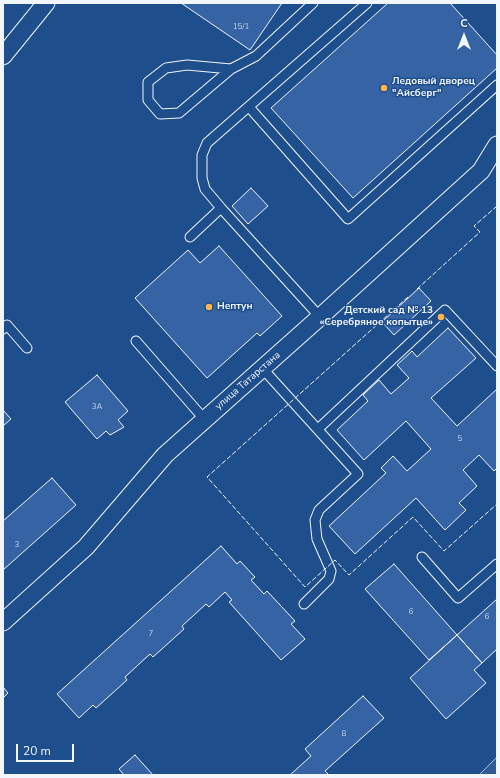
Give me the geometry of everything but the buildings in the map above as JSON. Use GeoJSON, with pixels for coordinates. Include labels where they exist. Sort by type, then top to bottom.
{"type":"FeatureCollection","features":[{"type":"Feature","properties":{"kind":"street"},"geometry":{"type":"LineString","coordinates":[[3,56],[46,3]]}},
{"type":"Feature","properties":{"kind":"street","name":"улица Татарстана"},"geometry":{"type":"LineString","coordinates":[[3,622],[86,547],[165,455],[320,318],[481,170],[497,145]]}},
{"type":"Feature","properties":{"kind":"lane"},"geometry":{"type":"LineString","coordinates":[[231,68],[187,65],[166,68],[148,82],[148,100],[160,114],[179,113],[231,68],[256,56],[313,3]]}},
{"type":"Feature","properties":{"kind":"lane"},"geometry":{"type":"LineString","coordinates":[[320,318],[205,189],[201,166],[202,155],[207,143],[367,3]]}},
{"type":"Feature","properties":{"kind":"lane"},"geometry":{"type":"LineString","coordinates":[[249,107],[348,219],[497,85]]}},
{"type":"Feature","properties":{"kind":"lane"},"geometry":{"type":"LineString","coordinates":[[190,237],[221,208]]}},
{"type":"Feature","properties":{"kind":"lane"},"geometry":{"type":"LineString","coordinates":[[318,429],[445,310],[497,366]]}},
{"type":"Feature","properties":{"kind":"lane"},"geometry":{"type":"LineString","coordinates":[[3,329],[7,325],[27,348]]}},
{"type":"Feature","properties":{"kind":"lane"},"geometry":{"type":"LineString","coordinates":[[136,341],[205,420]]}},
{"type":"Feature","properties":{"kind":"lane"},"geometry":{"type":"LineString","coordinates":[[263,369],[358,474],[319,510],[315,520],[317,539],[331,571],[329,579],[304,604]]}},
{"type":"Feature","properties":{"kind":"lane"},"geometry":{"type":"LineString","coordinates":[[422,557],[458,598],[497,564]]}},
{"type":"Feature","properties":{"kind":"shaded area"},"geometry":{"type":"Polygon","coordinates":[[[497,757],[497,775],[479,775],[497,757]]]}},
{"type":"Feature","properties":{"kind":"fence"},"geometry":{"type":"LineString","coordinates":[[417,289],[480,232],[474,226],[497,206]]}},
{"type":"Feature","properties":{"kind":"fence"},"geometry":{"type":"LineString","coordinates":[[408,297],[207,477],[305,587],[335,560],[349,575],[413,517],[444,551],[497,504]]}},
{"type":"Feature","properties":{"kind":"place","name":"Ледовый дворец \"Айсберг\""},"geometry":{"type":"Point","coordinates":[384,88]}},
{"type":"Feature","properties":{"kind":"place","name":"Нептун"},"geometry":{"type":"Point","coordinates":[209,307]}},
{"type":"Feature","properties":{"kind":"place","name":"Детский сад № 13 «Серебряное копытце»"},"geometry":{"type":"Point","coordinates":[441,317]}}]}
